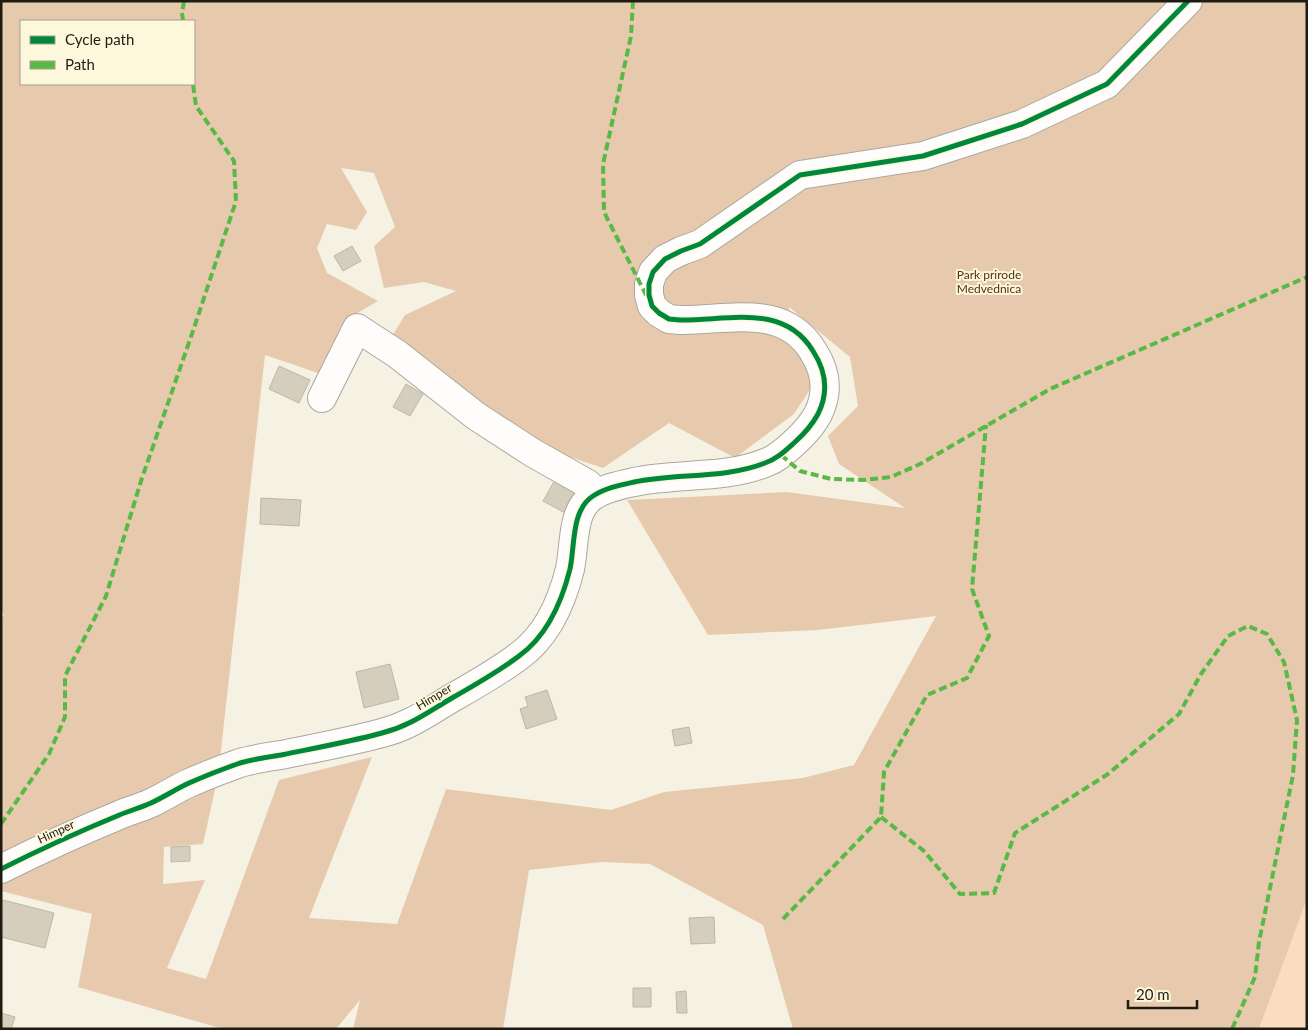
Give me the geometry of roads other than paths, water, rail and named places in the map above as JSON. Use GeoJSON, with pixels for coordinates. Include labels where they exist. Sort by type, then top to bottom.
{"type":"FeatureCollection","features":[{"type":"Feature","properties":{"kind":"street"},"geometry":{"type":"LineString","coordinates":[[322,398],[357,328],[397,354],[476,416],[533,453],[588,484],[594,496],[606,490],[646,480],[741,470],[767,463],[781,455],[813,423],[824,399],[825,384],[822,368],[807,342],[797,332],[783,324],[768,319],[752,317],[693,320],[669,318],[658,313],[652,306],[649,295],[649,284],[653,272],[666,259],[700,244],[800,175],[924,156],[1022,124],[1107,84],[1188,1]]}},
{"type":"Feature","properties":{"kind":"street","name":"Himper"},"geometry":{"type":"LineString","coordinates":[[1,869],[56,842],[242,762],[381,734],[405,726],[484,681],[522,655],[544,631],[558,602],[570,569],[580,514],[586,502],[594,496]]}},
{"type":"Feature","properties":{"kind":"park label","name":"Park prirode Medvednica"},"geometry":{"type":"Point","coordinates":[989,282]}}]}
